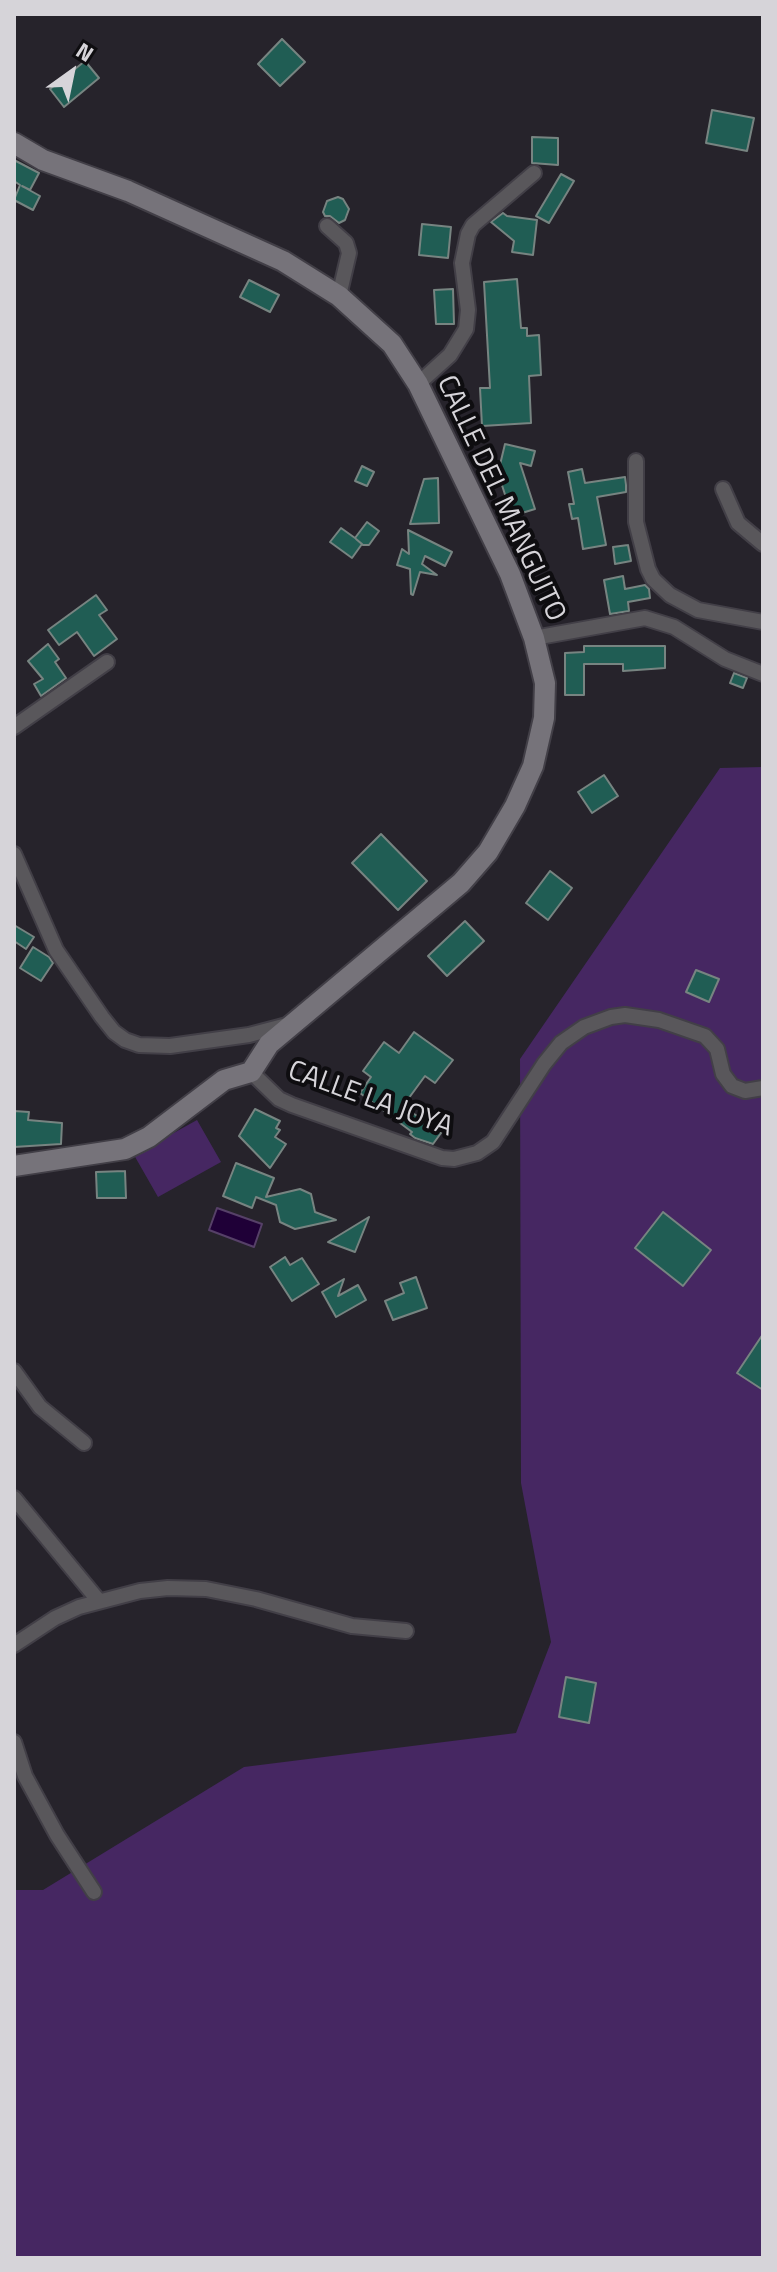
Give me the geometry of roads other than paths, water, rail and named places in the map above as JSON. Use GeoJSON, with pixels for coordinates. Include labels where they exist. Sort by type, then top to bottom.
{"type":"FeatureCollection","features":[{"type":"Feature","properties":{"kind":"main road","name":"CALLE DEL MANGUITO"},"geometry":{"type":"LineString","coordinates":[[14,143],[43,160],[128,191],[283,261],[339,296],[392,344],[418,384],[510,574],[534,638],[545,683],[544,718],[533,766],[515,806],[488,852],[461,883],[269,1044],[251,1072]]}},
{"type":"Feature","properties":{"kind":"main road"},"geometry":{"type":"LineString","coordinates":[[14,1166],[125,1149],[149,1137],[224,1080],[251,1072]]}},
{"type":"Feature","properties":{"kind":"street","name":"CALLE DEL MANGUITO"},"geometry":{"type":"LineString","coordinates":[[418,384],[450,355],[466,329],[468,310],[462,263],[468,234],[473,225],[534,173]]}},
{"type":"Feature","properties":{"kind":"street"},"geometry":{"type":"LineString","coordinates":[[327,226],[346,243],[349,253],[339,296]]}},
{"type":"Feature","properties":{"kind":"street"},"geometry":{"type":"LineString","coordinates":[[636,461],[636,522],[653,579],[670,595],[698,610],[763,622]]}},
{"type":"Feature","properties":{"kind":"street"},"geometry":{"type":"LineString","coordinates":[[723,489],[738,523],[763,544]]}},
{"type":"Feature","properties":{"kind":"street"},"geometry":{"type":"LineString","coordinates":[[534,638],[645,618],[665,623],[725,659],[763,674]]}},
{"type":"Feature","properties":{"kind":"street"},"geometry":{"type":"LineString","coordinates":[[14,727],[107,662]]}},
{"type":"Feature","properties":{"kind":"street","name":"CALLE LA JOYA"},"geometry":{"type":"LineString","coordinates":[[14,854],[56,950],[108,1024],[125,1040],[139,1045],[170,1046],[249,1035],[296,1023]]}},
{"type":"Feature","properties":{"kind":"street","name":"CALLE LA JOYA"},"geometry":{"type":"LineString","coordinates":[[251,1072],[272,1094],[292,1105],[442,1158],[454,1159],[477,1153],[493,1142],[561,1043],[584,1027],[611,1017],[625,1015],[659,1020],[705,1036],[717,1049],[723,1074],[732,1086],[745,1091],[763,1088]]}},
{"type":"Feature","properties":{"kind":"street"},"geometry":{"type":"LineString","coordinates":[[14,1371],[40,1407],[84,1443]]}},
{"type":"Feature","properties":{"kind":"street"},"geometry":{"type":"LineString","coordinates":[[14,1498],[98,1600]]}},
{"type":"Feature","properties":{"kind":"street"},"geometry":{"type":"LineString","coordinates":[[14,1645],[55,1618],[98,1600],[168,1588],[206,1589],[256,1599],[352,1626],[406,1631]]}},
{"type":"Feature","properties":{"kind":"street"},"geometry":{"type":"LineString","coordinates":[[14,1742],[25,1776],[57,1835],[94,1892]]}}]}
